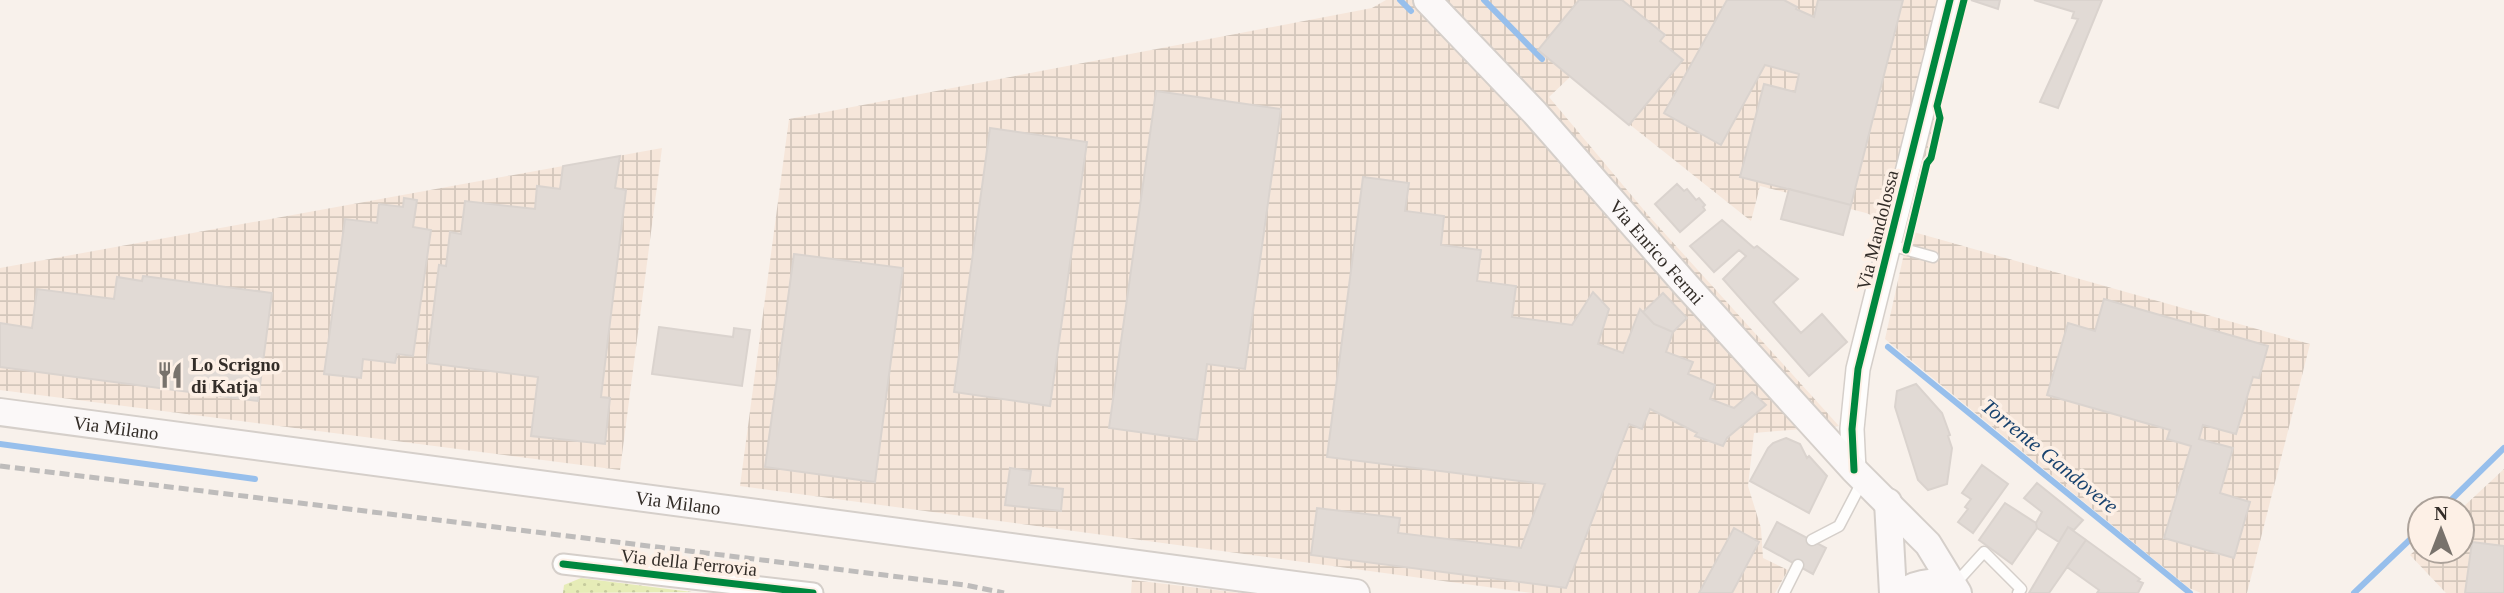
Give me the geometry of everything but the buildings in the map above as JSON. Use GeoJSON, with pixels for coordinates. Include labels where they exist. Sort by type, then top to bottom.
{"type":"FeatureCollection","features":[{"type":"Feature","properties":{"kind":"main road","name":"Via Enrico Fermi"},"geometry":{"type":"LineString","coordinates":[[1427,0],[1535,113],[1685,285],[1859,475],[1928,544],[1956,590]]}},
{"type":"Feature","properties":{"kind":"main road","name":"Via Milano"},"geometry":{"type":"LineString","coordinates":[[0,412],[1356,593]]}},
{"type":"Feature","properties":{"kind":"main road"},"geometry":{"type":"LineString","coordinates":[[1888,502],[1893,593]]}},
{"type":"Feature","properties":{"kind":"main road"},"geometry":{"type":"LineString","coordinates":[[1901,593],[1913,585],[1926,582],[1939,583],[1956,590]]}},
{"type":"Feature","properties":{"kind":"street","name":"Via Mandolossa"},"geometry":{"type":"LineString","coordinates":[[1859,475],[1852,429],[1854,393],[1950,0]]}},
{"type":"Feature","properties":{"kind":"street","name":"Via della Ferrovia"},"geometry":{"type":"LineString","coordinates":[[563,564],[813,593]]}},
{"type":"Feature","properties":{"kind":"lane"},"geometry":{"type":"LineString","coordinates":[[1889,245],[1933,257]]}},
{"type":"Feature","properties":{"kind":"lane"},"geometry":{"type":"LineString","coordinates":[[1812,540],[1839,526],[1859,475]]}},
{"type":"Feature","properties":{"kind":"lane"},"geometry":{"type":"LineString","coordinates":[[1956,590],[1984,552],[2021,589],[2018,593]]}},
{"type":"Feature","properties":{"kind":"lane"},"geometry":{"type":"LineString","coordinates":[[1784,593],[1798,565]]}},
{"type":"Feature","properties":{"kind":"shaded area"},"geometry":{"type":"Polygon","coordinates":[[[1386,0],[1968,0],[1910,231],[2310,344],[2247,593],[2201,593],[2189,588],[1885,339],[1909,231],[1866,213],[1760,186],[1751,221],[1570,77],[1549,97],[1648,215],[1839,426],[1754,433],[1748,486],[1761,528],[1763,558],[1788,570],[1775,593],[1532,593],[740,486],[789,119],[1372,8],[1386,0]]]}},
{"type":"Feature","properties":{"kind":"shaded area"},"geometry":{"type":"Polygon","coordinates":[[[662,148],[620,470],[0,390],[0,268],[662,148]]]}},
{"type":"Feature","properties":{"kind":"shaded area"},"geometry":{"type":"Polygon","coordinates":[[[2504,469],[2504,593],[2446,593],[2419,565],[2476,565],[2476,495],[2504,469]]]}},
{"type":"Feature","properties":{"kind":"shaded area"},"geometry":{"type":"Polygon","coordinates":[[[1132,580],[1241,593],[1131,593],[1132,580]]]}},
{"type":"Feature","properties":{"kind":"green space"},"geometry":{"type":"Polygon","coordinates":[[[581,578],[692,592],[563,593],[564,585],[581,578]]]}},
{"type":"Feature","properties":{"kind":"waterway"},"geometry":{"type":"LineString","coordinates":[[1400,0],[1411,11]]}},
{"type":"Feature","properties":{"kind":"waterway","name":"Torrente Gandovere"},"geometry":{"type":"LineString","coordinates":[[1484,0],[1542,59]]}},
{"type":"Feature","properties":{"kind":"waterway","name":"Torrente Gandovere"},"geometry":{"type":"LineString","coordinates":[[1888,347],[2190,593]]}},
{"type":"Feature","properties":{"kind":"waterway"},"geometry":{"type":"LineString","coordinates":[[0,444],[255,479]]}},
{"type":"Feature","properties":{"kind":"waterway"},"geometry":{"type":"LineString","coordinates":[[2456,495],[2504,448]]}},
{"type":"Feature","properties":{"kind":"waterway"},"geometry":{"type":"LineString","coordinates":[[2354,593],[2406,543]]}},
{"type":"Feature","properties":{"kind":"railway"},"geometry":{"type":"LineString","coordinates":[[0,466],[965,585],[1004,593]]}},
{"type":"Feature","properties":{"kind":"cycle path"},"geometry":{"type":"LineString","coordinates":[[1854,470],[1852,429],[1858,369],[1950,0]]}},
{"type":"Feature","properties":{"kind":"cycle path"},"geometry":{"type":"LineString","coordinates":[[1906,250],[1927,163],[1931,158],[1940,118],[1937,106],[1964,0]]}},
{"type":"Feature","properties":{"kind":"cycle path"},"geometry":{"type":"LineString","coordinates":[[563,564],[813,593]]}},
{"type":"Feature","properties":{"kind":"place","name":"Lo Scrigno di Katja"},"geometry":{"type":"Point","coordinates":[170,375]}}]}
